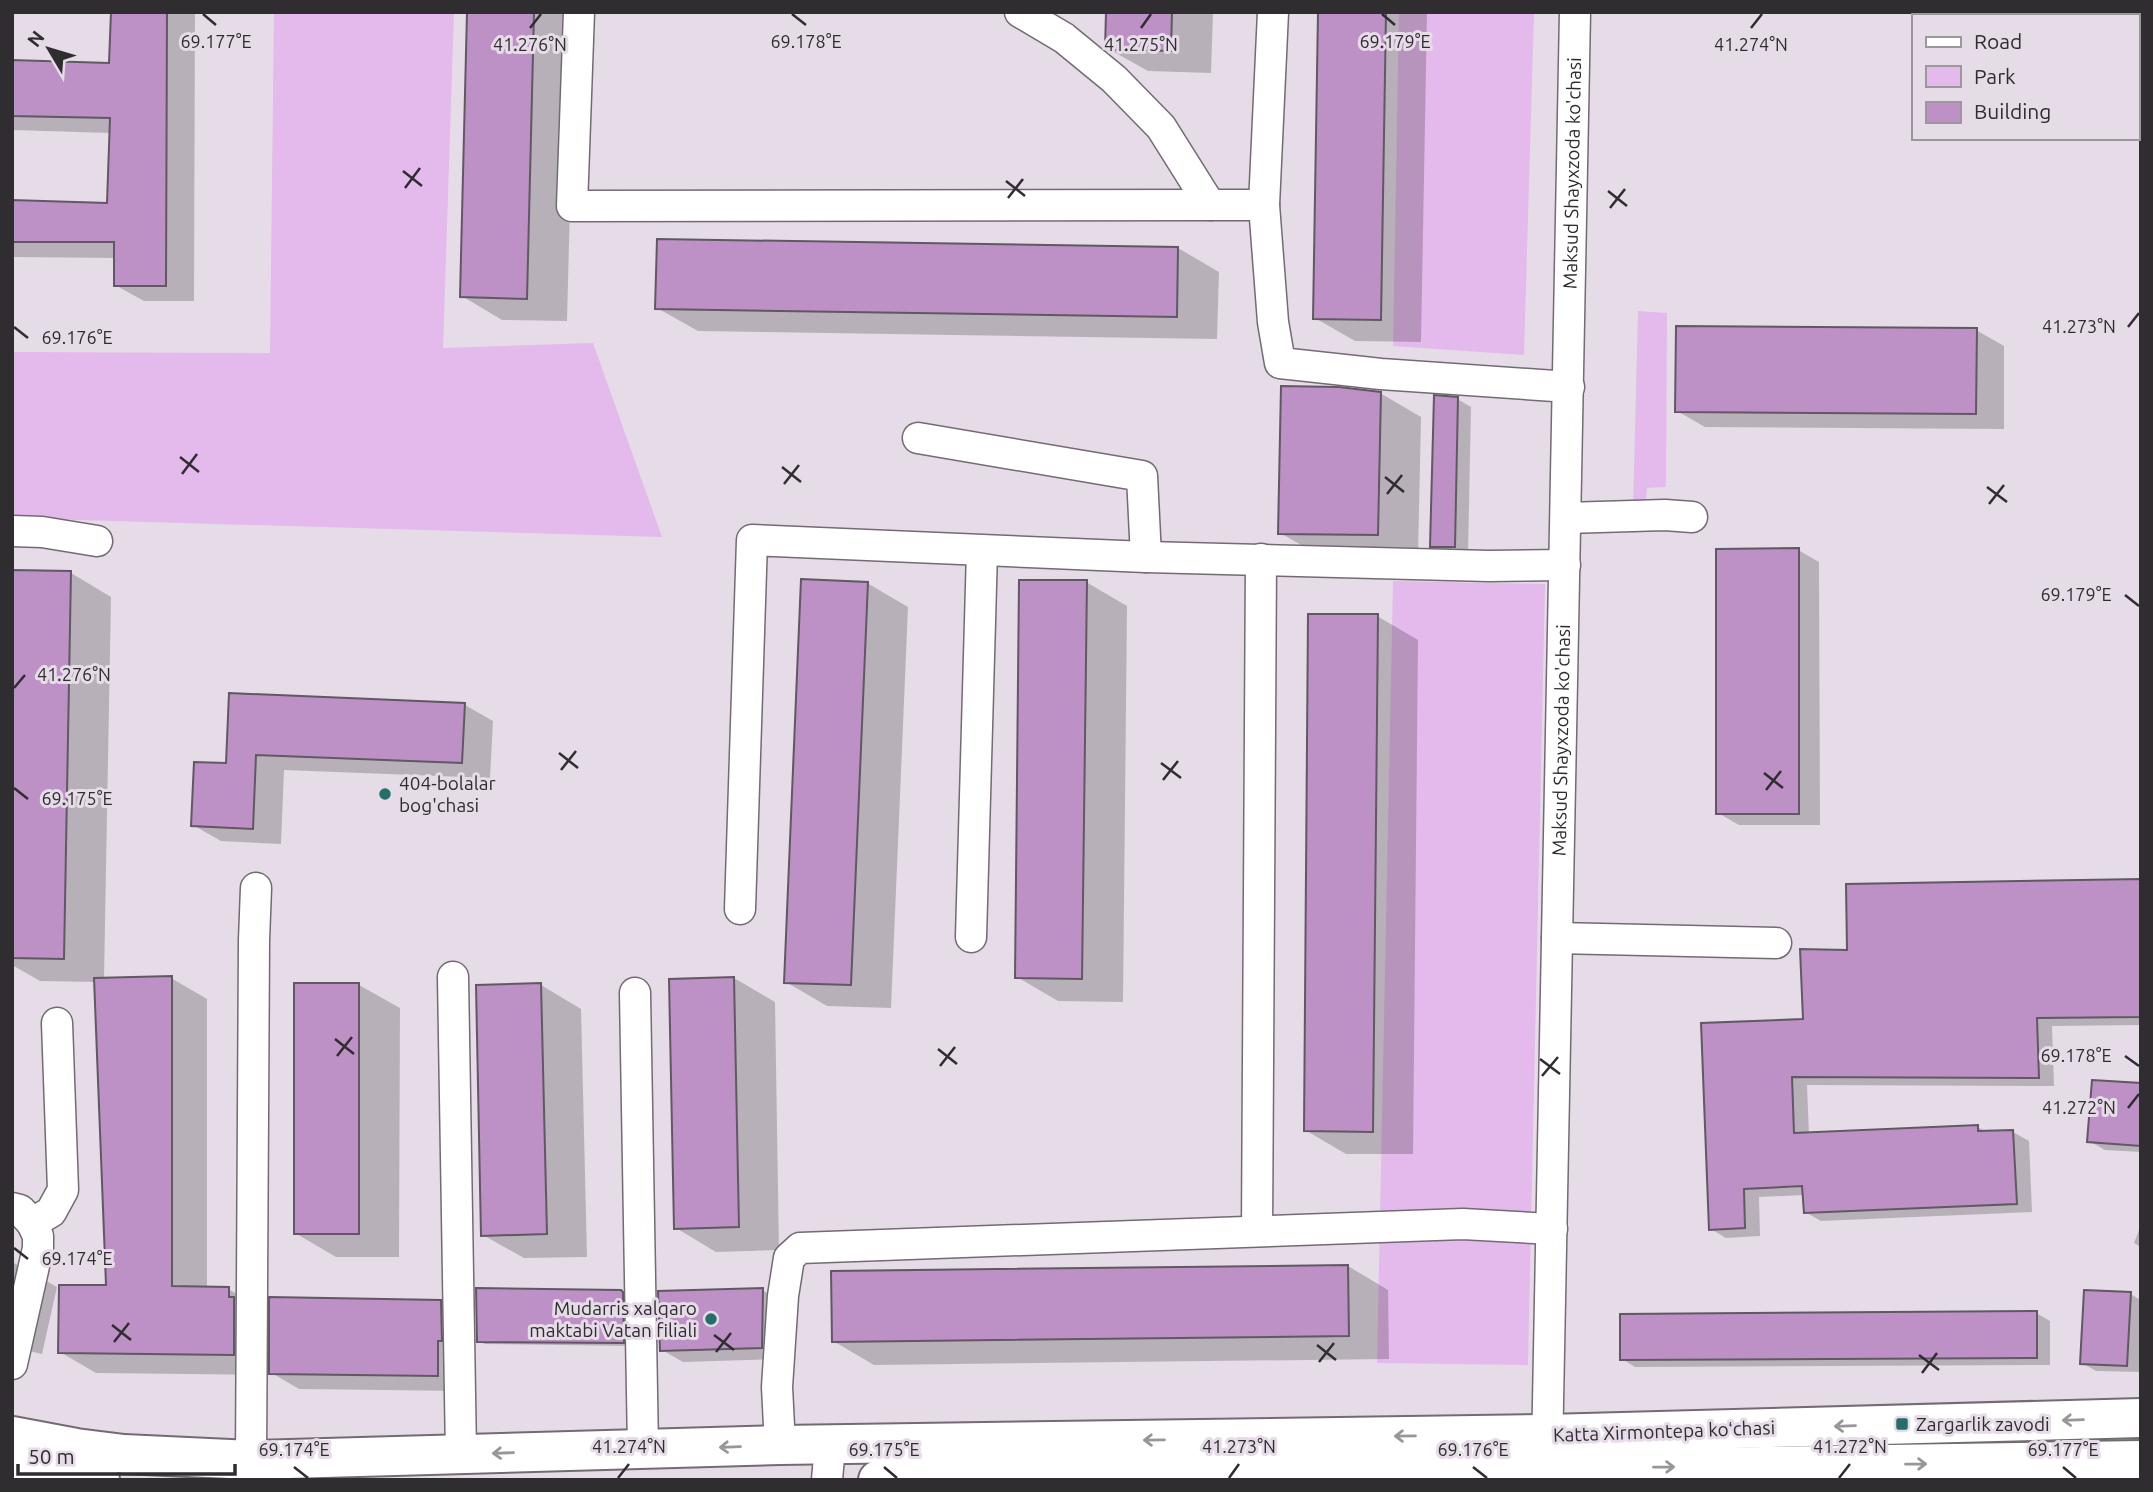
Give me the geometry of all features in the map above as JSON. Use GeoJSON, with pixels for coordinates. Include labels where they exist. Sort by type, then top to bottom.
{"type":"FeatureCollection","features":[{"type":"Feature","properties":{"kind":"main road","name":"Katta Xirmontepa koʻchasi"},"geometry":{"type":"LineString","coordinates":[[878,1480],[1147,1478],[2141,1418]]}},
{"type":"Feature","properties":{"kind":"main road","name":"Katta Xirmontepa koʻchasi"},"geometry":{"type":"LineString","coordinates":[[12,1436],[173,1469],[251,1460],[780,1445],[829,1462],[1547,1452],[2141,1460]]}},
{"type":"Feature","properties":{"kind":"main road"},"geometry":{"type":"LineString","coordinates":[[12,1465],[100,1480]]}},
{"type":"Feature","properties":{"kind":"street"},"geometry":{"type":"LineString","coordinates":[[579,12],[572,206],[1265,205]]}},
{"type":"Feature","properties":{"kind":"street"},"geometry":{"type":"LineString","coordinates":[[1020,12],[1064,25],[1161,127],[1210,205]]}},
{"type":"Feature","properties":{"kind":"street"},"geometry":{"type":"LineString","coordinates":[[1273,12],[1265,205],[1273,322],[1280,363],[1381,374],[1569,387]]}},
{"type":"Feature","properties":{"kind":"street","name":"Maksud Shayxzoda ko'chasi"},"geometry":{"type":"LineString","coordinates":[[1547,1452],[1575,12]]}},
{"type":"Feature","properties":{"kind":"street"},"geometry":{"type":"LineString","coordinates":[[918,438],[1142,476],[1146,556]]}},
{"type":"Feature","properties":{"kind":"street"},"geometry":{"type":"LineString","coordinates":[[1566,518],[1665,514],[1692,517]]}},
{"type":"Feature","properties":{"kind":"street"},"geometry":{"type":"LineString","coordinates":[[12,531],[43,532],[97,541]]}},
{"type":"Feature","properties":{"kind":"street"},"geometry":{"type":"LineString","coordinates":[[740,909],[752,540],[982,551],[1489,566],[1565,565]]}},
{"type":"Feature","properties":{"kind":"street"},"geometry":{"type":"LineString","coordinates":[[971,937],[982,551]]}},
{"type":"Feature","properties":{"kind":"street"},"geometry":{"type":"LineString","coordinates":[[1256,1231],[1261,559]]}},
{"type":"Feature","properties":{"kind":"street"},"geometry":{"type":"LineString","coordinates":[[251,1460],[254,940],[257,887]]}},
{"type":"Feature","properties":{"kind":"street"},"geometry":{"type":"LineString","coordinates":[[1558,938],[1776,943]]}},
{"type":"Feature","properties":{"kind":"street"},"geometry":{"type":"LineString","coordinates":[[453,977],[461,1454]]}},
{"type":"Feature","properties":{"kind":"street"},"geometry":{"type":"LineString","coordinates":[[635,993],[643,1449]]}},
{"type":"Feature","properties":{"kind":"street"},"geometry":{"type":"LineString","coordinates":[[22,1216],[51,1212],[63,1190],[57,1023]]}},
{"type":"Feature","properties":{"kind":"street"},"geometry":{"type":"LineString","coordinates":[[12,1364],[38,1248],[38,1236],[22,1216]]}},
{"type":"Feature","properties":{"kind":"street"},"geometry":{"type":"LineString","coordinates":[[780,1445],[777,1388],[783,1296],[789,1258],[800,1248],[1463,1224],[1552,1229]]}},
{"type":"Feature","properties":{"kind":"green space"},"geometry":{"type":"Polygon","coordinates":[[[274,12],[454,12],[443,348],[593,343],[662,537],[12,518],[12,352],[270,353],[274,12]]]}},
{"type":"Feature","properties":{"kind":"green space"},"geometry":{"type":"Polygon","coordinates":[[[1399,12],[1534,12],[1524,355],[1393,346],[1399,12]]]}},
{"type":"Feature","properties":{"kind":"green space"},"geometry":{"type":"Polygon","coordinates":[[[1638,311],[1667,313],[1666,487],[1647,488],[1645,509],[1633,509],[1638,311]]]}},
{"type":"Feature","properties":{"kind":"green space"},"geometry":{"type":"Polygon","coordinates":[[[1393,581],[1545,584],[1528,1365],[1377,1363],[1393,581]]]}},
{"type":"Feature","properties":{"kind":"building"},"geometry":{"type":"Polygon","coordinates":[[[111,12],[167,12],[166,286],[114,286],[114,242],[12,242],[12,200],[107,203],[110,118],[12,116],[12,60],[109,63],[111,12]]]}},
{"type":"Feature","properties":{"kind":"building"},"geometry":{"type":"Polygon","coordinates":[[[467,12],[534,12],[527,299],[460,297],[467,12]]]}},
{"type":"Feature","properties":{"kind":"building"},"geometry":{"type":"Polygon","coordinates":[[[1106,12],[1172,12],[1171,51],[1105,49],[1106,12]]]}},
{"type":"Feature","properties":{"kind":"building"},"geometry":{"type":"Polygon","coordinates":[[[1318,12],[1386,12],[1381,320],[1313,319],[1318,12]]]}},
{"type":"Feature","properties":{"kind":"building"},"geometry":{"type":"Polygon","coordinates":[[[657,239],[1178,247],[1177,317],[655,309],[657,239]]]}},
{"type":"Feature","properties":{"kind":"building"},"geometry":{"type":"Polygon","coordinates":[[[1676,326],[1977,328],[1976,414],[1675,412],[1676,326]]]}},
{"type":"Feature","properties":{"kind":"building"},"geometry":{"type":"Polygon","coordinates":[[[1281,386],[1339,387],[1381,392],[1378,535],[1278,534],[1281,386]]]}},
{"type":"Feature","properties":{"kind":"building"},"geometry":{"type":"Polygon","coordinates":[[[1434,395],[1458,397],[1455,547],[1430,547],[1434,395]]]}},
{"type":"Feature","properties":{"kind":"building"},"geometry":{"type":"Polygon","coordinates":[[[1799,548],[1799,814],[1716,814],[1716,549],[1799,548]]]}},
{"type":"Feature","properties":{"kind":"building"},"geometry":{"type":"Polygon","coordinates":[[[12,570],[71,571],[64,959],[12,958],[12,570]]]}},
{"type":"Feature","properties":{"kind":"building"},"geometry":{"type":"Polygon","coordinates":[[[801,579],[868,582],[851,985],[784,983],[801,579]]]}},
{"type":"Feature","properties":{"kind":"building"},"geometry":{"type":"Polygon","coordinates":[[[1019,580],[1087,580],[1082,979],[1015,978],[1019,580]]]}},
{"type":"Feature","properties":{"kind":"building"},"geometry":{"type":"Polygon","coordinates":[[[1308,614],[1378,614],[1373,1132],[1304,1131],[1308,614]]]}},
{"type":"Feature","properties":{"kind":"building"},"geometry":{"type":"Polygon","coordinates":[[[229,693],[465,703],[462,763],[256,755],[253,829],[191,826],[194,762],[226,763],[229,693]]]}},
{"type":"Feature","properties":{"kind":"building"},"geometry":{"type":"Polygon","coordinates":[[[2141,879],[2141,1017],[2037,1018],[2039,1078],[1792,1077],[1794,1133],[1978,1125],[1978,1131],[2013,1130],[2017,1204],[1804,1213],[1802,1186],[1744,1189],[1745,1228],[1709,1230],[1701,1023],[1803,1019],[1800,949],[1847,950],[1846,884],[2141,879]]]}},
{"type":"Feature","properties":{"kind":"building"},"geometry":{"type":"Polygon","coordinates":[[[172,976],[172,1286],[229,1287],[229,1297],[234,1297],[234,1355],[58,1353],[59,1285],[106,1285],[94,978],[172,976]]]}},
{"type":"Feature","properties":{"kind":"building"},"geometry":{"type":"Polygon","coordinates":[[[734,977],[739,1227],[674,1229],[669,979],[734,977]]]}},
{"type":"Feature","properties":{"kind":"building"},"geometry":{"type":"Polygon","coordinates":[[[294,983],[359,983],[359,1234],[294,1234],[294,983]]]}},
{"type":"Feature","properties":{"kind":"building"},"geometry":{"type":"Polygon","coordinates":[[[541,983],[547,1234],[481,1236],[476,985],[541,983]]]}},
{"type":"Feature","properties":{"kind":"building"},"geometry":{"type":"Polygon","coordinates":[[[2092,1080],[2141,1083],[2141,1146],[2087,1142],[2092,1080]]]}},
{"type":"Feature","properties":{"kind":"building"},"geometry":{"type":"Polygon","coordinates":[[[1348,1265],[1349,1336],[832,1342],[831,1271],[1348,1265]]]}},
{"type":"Feature","properties":{"kind":"building"},"geometry":{"type":"Polygon","coordinates":[[[476,1288],[621,1290],[624,1343],[477,1342],[476,1288]]]}},
{"type":"Feature","properties":{"kind":"building","name":"Mudarris xalqaro maktabi Vatan filiali"},"geometry":{"type":"Polygon","coordinates":[[[763,1288],[762,1348],[660,1351],[658,1291],[763,1288]]]}},
{"type":"Feature","properties":{"kind":"building"},"geometry":{"type":"Polygon","coordinates":[[[2084,1290],[2131,1292],[2127,1366],[2080,1364],[2084,1290]]]}},
{"type":"Feature","properties":{"kind":"building"},"geometry":{"type":"Polygon","coordinates":[[[269,1297],[441,1300],[442,1341],[438,1341],[438,1376],[269,1374],[269,1297]]]}},
{"type":"Feature","properties":{"kind":"building"},"geometry":{"type":"Polygon","coordinates":[[[2037,1311],[2037,1358],[1620,1360],[1620,1314],[2037,1311]]]}},
{"type":"Feature","properties":{"kind":"place","name":"404-bolalar bog'chasi"},"geometry":{"type":"Point","coordinates":[385,794]}},
{"type":"Feature","properties":{"kind":"place","name":"Mudarris xalqaro maktabi Vatan filiali"},"geometry":{"type":"Point","coordinates":[711,1319]}},
{"type":"Feature","properties":{"kind":"place","name":"Zargarlik zavodi"},"geometry":{"type":"Point","coordinates":[1902,1424]}}]}
